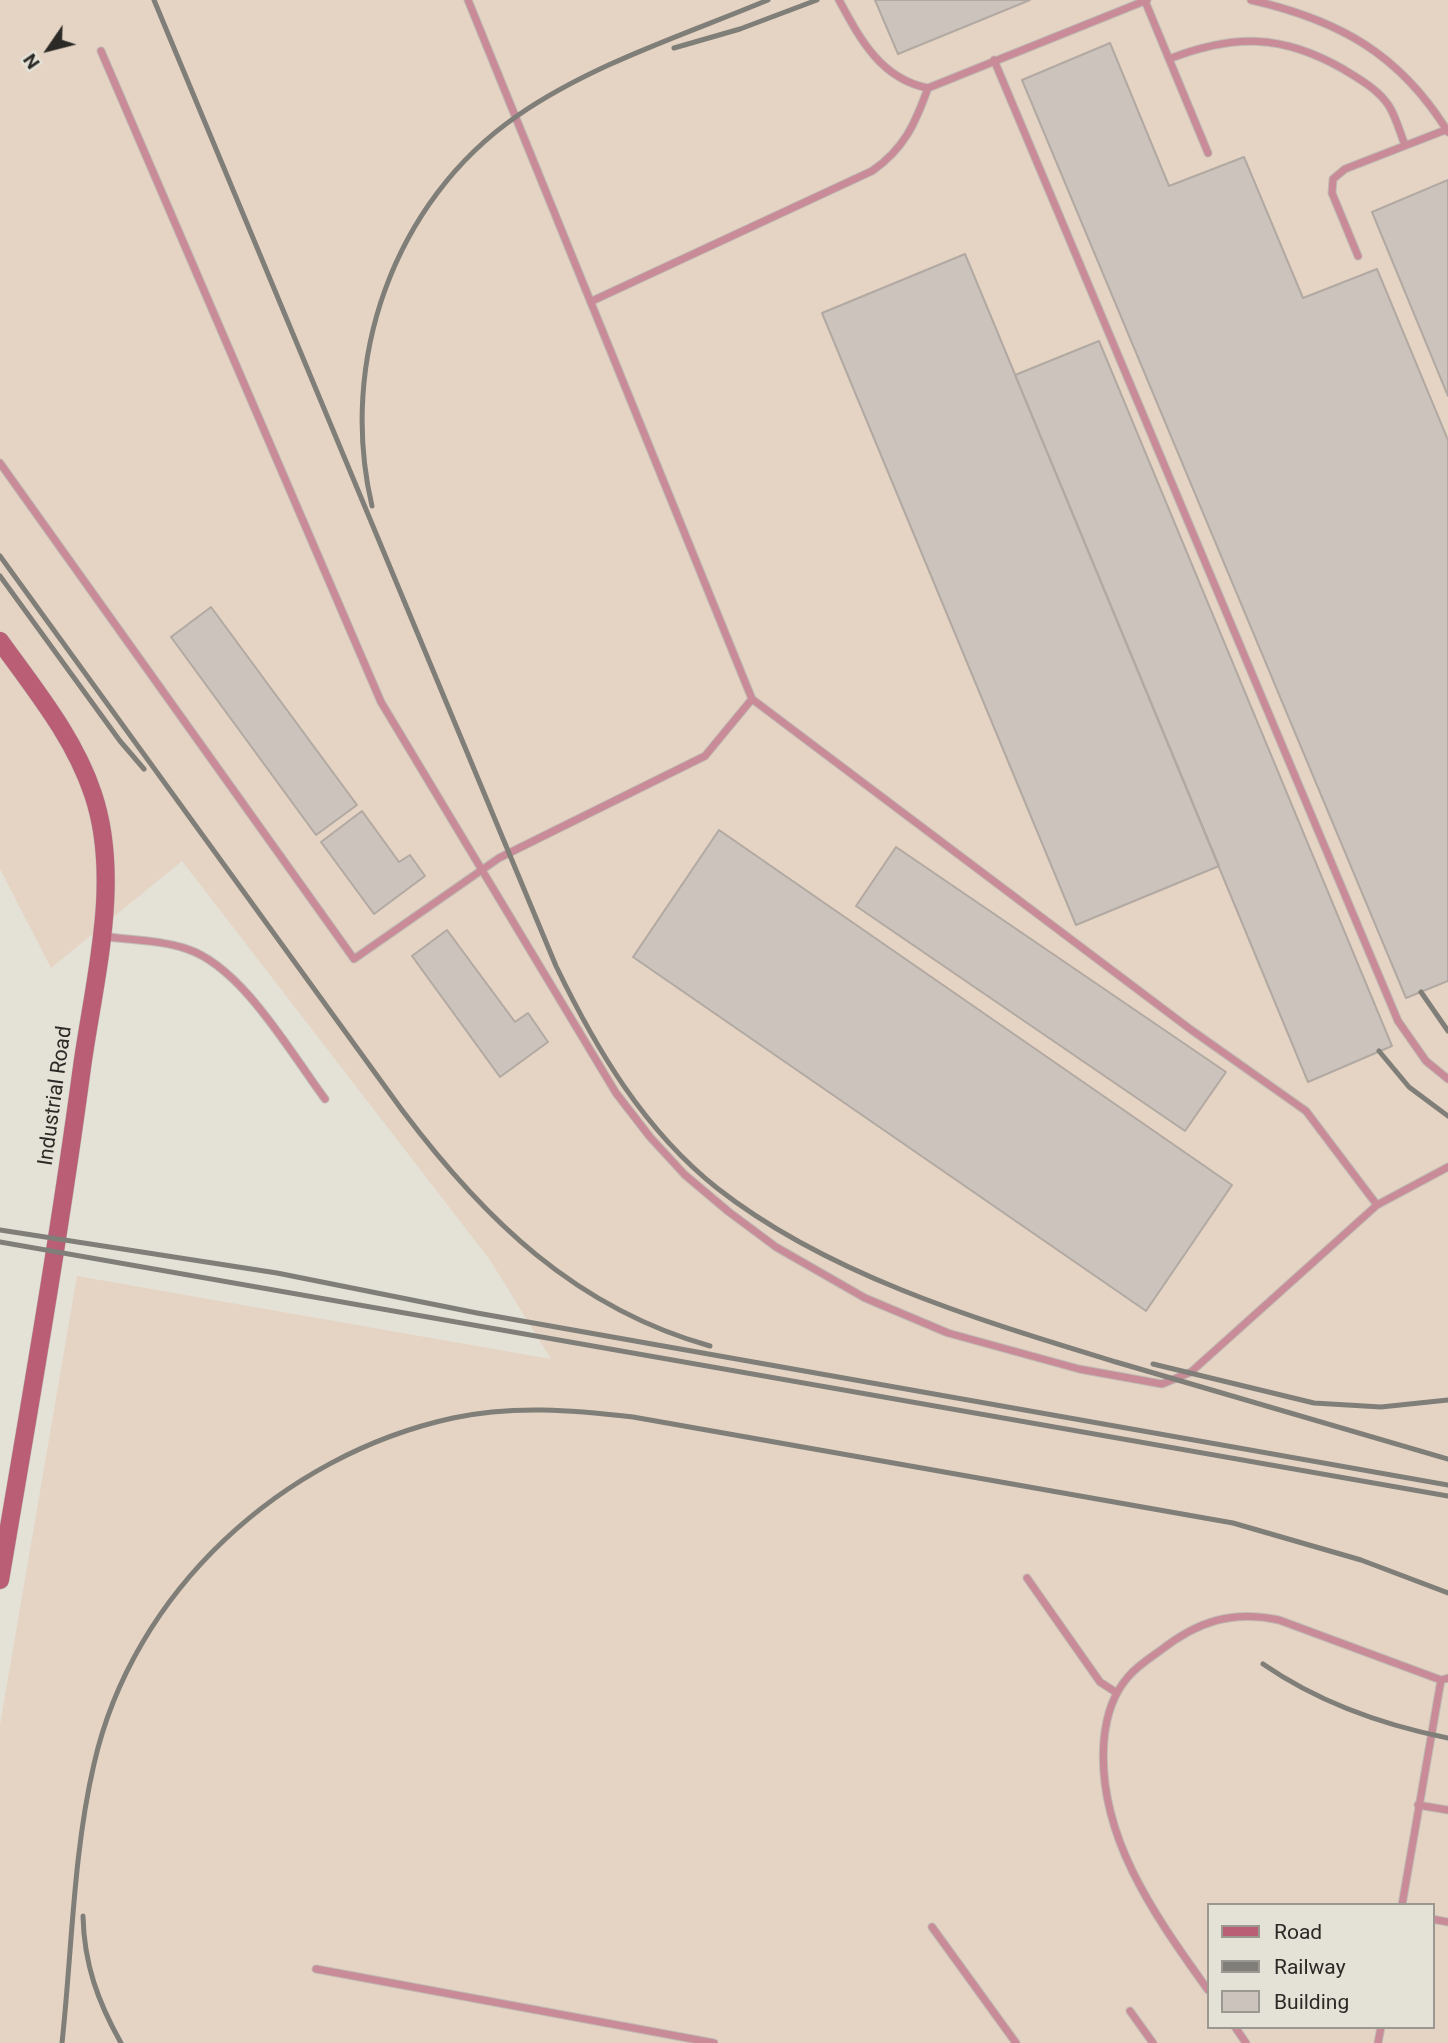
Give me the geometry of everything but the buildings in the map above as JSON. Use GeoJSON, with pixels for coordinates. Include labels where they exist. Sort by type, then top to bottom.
{"type":"FeatureCollection","features":[{"type":"Feature","properties":{"kind":"street","name":"Industrial Road"},"geometry":{"type":"LineString","coordinates":[[0,642],[72,742],[94,796],[106,855],[100,936],[57,1252],[0,1580]]}},
{"type":"Feature","properties":{"kind":"lane"},"geometry":{"type":"LineString","coordinates":[[468,0],[752,699],[1190,1029],[1306,1111],[1324,1130],[1377,1205]]}},
{"type":"Feature","properties":{"kind":"lane"},"geometry":{"type":"LineString","coordinates":[[839,0],[877,60],[902,80],[928,88],[1146,0],[1208,153]]}},
{"type":"Feature","properties":{"kind":"lane"},"geometry":{"type":"LineString","coordinates":[[1251,0],[1302,15],[1363,42],[1391,61],[1414,84],[1448,131],[1345,169],[1334,179],[1332,193],[1358,256]]}},
{"type":"Feature","properties":{"kind":"lane"},"geometry":{"type":"LineString","coordinates":[[1169,59],[1213,44],[1237,41],[1270,42],[1309,52],[1378,92],[1389,107],[1405,145]]}},
{"type":"Feature","properties":{"kind":"lane"},"geometry":{"type":"LineString","coordinates":[[101,51],[381,702],[616,1093],[650,1137],[685,1175],[776,1247],[865,1298],[948,1334],[1079,1368],[1155,1384],[1169,1383],[1191,1372],[1377,1205],[1448,1167]]}},
{"type":"Feature","properties":{"kind":"lane"},"geometry":{"type":"LineString","coordinates":[[994,60],[1398,1021],[1426,1061],[1448,1079]]}},
{"type":"Feature","properties":{"kind":"lane"},"geometry":{"type":"LineString","coordinates":[[592,301],[872,171],[898,151],[909,137],[928,88]]}},
{"type":"Feature","properties":{"kind":"lane"},"geometry":{"type":"LineString","coordinates":[[0,463],[354,959],[482,868],[705,756],[752,699]]}},
{"type":"Feature","properties":{"kind":"lane"},"geometry":{"type":"LineString","coordinates":[[100,936],[186,948],[213,960],[240,985],[325,1099]]}},
{"type":"Feature","properties":{"kind":"lane"},"geometry":{"type":"LineString","coordinates":[[1027,1578],[1100,1682],[1117,1693]]}},
{"type":"Feature","properties":{"kind":"lane"},"geometry":{"type":"LineString","coordinates":[[1206,1987],[1145,1896],[1125,1855],[1109,1807],[1103,1758],[1105,1730],[1117,1693],[1142,1664],[1175,1639],[1209,1621],[1231,1616],[1255,1615],[1279,1620],[1445,1679],[1418,1805],[1402,1903]]}},
{"type":"Feature","properties":{"kind":"lane"},"geometry":{"type":"LineString","coordinates":[[1418,1805],[1448,1810]]}},
{"type":"Feature","properties":{"kind":"lane"},"geometry":{"type":"LineString","coordinates":[[932,1927],[1016,2043]]}},
{"type":"Feature","properties":{"kind":"lane"},"geometry":{"type":"LineString","coordinates":[[316,1969],[714,2043]]}},
{"type":"Feature","properties":{"kind":"lane"},"geometry":{"type":"LineString","coordinates":[[1130,2011],[1153,2043]]}},
{"type":"Feature","properties":{"kind":"shaded area"},"geometry":{"type":"Polygon","coordinates":[[[0,0],[1448,0],[1448,2043],[0,2043],[0,1725],[77,1276],[551,1359],[490,1260],[182,861],[51,968],[0,869],[0,0]]]}},
{"type":"Feature","properties":{"kind":"railway"},"geometry":{"type":"LineString","coordinates":[[154,0],[556,966],[605,1057],[667,1141],[717,1188],[761,1219],[808,1247],[908,1293],[1065,1346],[1448,1459]]}},
{"type":"Feature","properties":{"kind":"railway"},"geometry":{"type":"LineString","coordinates":[[372,506],[363,451],[363,396],[370,342],[385,289],[408,239],[437,193],[474,152],[517,116],[546,98],[607,66],[768,0]]}},
{"type":"Feature","properties":{"kind":"railway"},"geometry":{"type":"LineString","coordinates":[[674,48],[740,29],[817,0]]}},
{"type":"Feature","properties":{"kind":"railway"},"geometry":{"type":"LineString","coordinates":[[0,556],[402,1110],[466,1188],[536,1255],[575,1283],[616,1308],[661,1329],[710,1346]]}},
{"type":"Feature","properties":{"kind":"railway"},"geometry":{"type":"LineString","coordinates":[[0,576],[120,741],[144,769]]}},
{"type":"Feature","properties":{"kind":"railway"},"geometry":{"type":"LineString","coordinates":[[1421,992],[1448,1031]]}},
{"type":"Feature","properties":{"kind":"railway"},"geometry":{"type":"LineString","coordinates":[[1379,1051],[1409,1087],[1448,1116]]}},
{"type":"Feature","properties":{"kind":"railway"},"geometry":{"type":"LineString","coordinates":[[0,1230],[277,1273],[477,1313],[1448,1485]]}},
{"type":"Feature","properties":{"kind":"railway"},"geometry":{"type":"LineString","coordinates":[[0,1242],[1448,1496]]}},
{"type":"Feature","properties":{"kind":"railway"},"geometry":{"type":"LineString","coordinates":[[1153,1364],[1314,1403],[1381,1407],[1448,1400]]}},
{"type":"Feature","properties":{"kind":"railway"},"geometry":{"type":"LineString","coordinates":[[62,2043],[77,1868],[87,1798],[94,1764],[114,1701],[143,1642],[180,1588],[224,1540],[275,1498],[331,1463],[390,1436],[453,1418],[498,1411],[566,1411],[633,1417],[1233,1523],[1361,1560],[1448,1593]]}},
{"type":"Feature","properties":{"kind":"railway"},"geometry":{"type":"LineString","coordinates":[[1263,1664],[1329,1701],[1375,1719],[1448,1738]]}},
{"type":"Feature","properties":{"kind":"railway"},"geometry":{"type":"LineString","coordinates":[[83,1916],[89,1966],[106,2013],[121,2043]]}}]}
